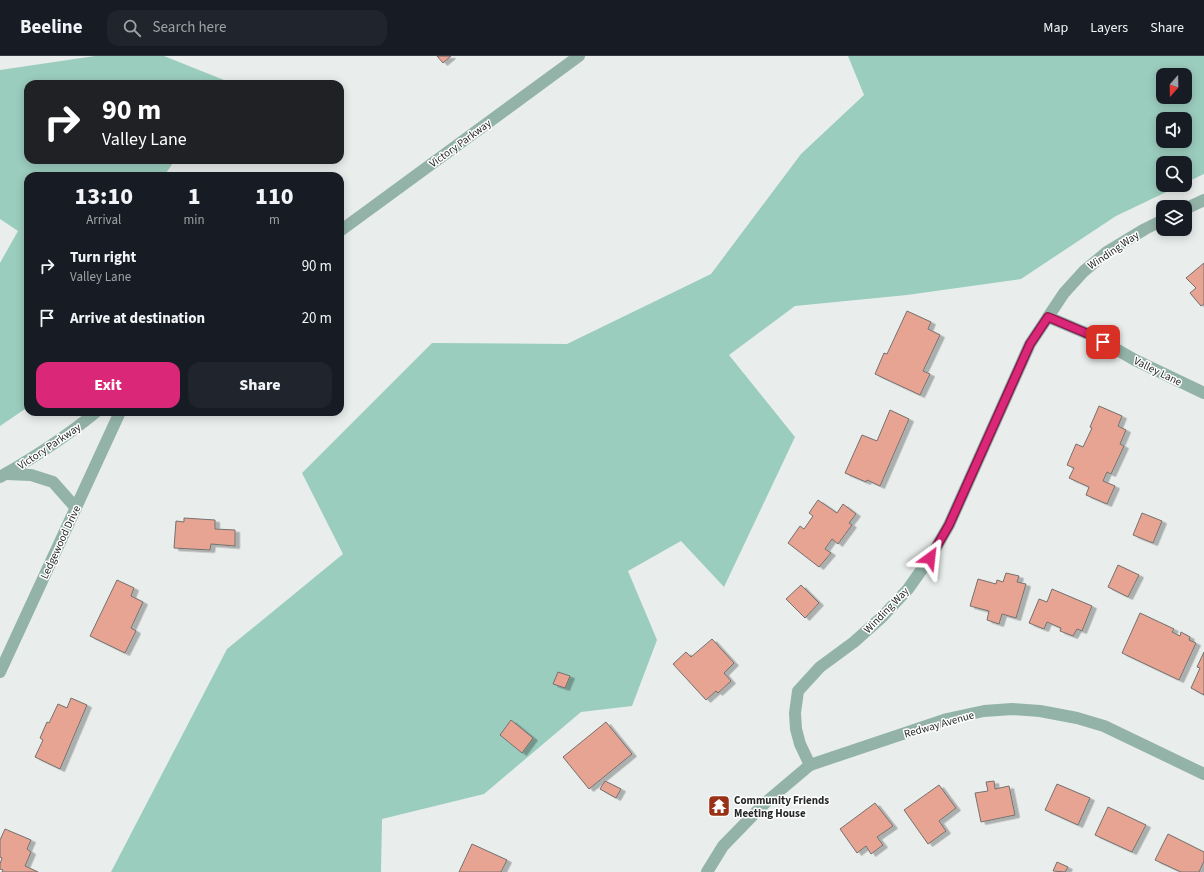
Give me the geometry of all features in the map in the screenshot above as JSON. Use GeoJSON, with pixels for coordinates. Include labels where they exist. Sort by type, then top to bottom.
{"type":"FeatureCollection","features":[{"type":"Feature","properties":{"kind":"street","name":"Victory Parkway"},"geometry":{"type":"LineString","coordinates":[[344,228],[579,56]]}},
{"type":"Feature","properties":{"kind":"street"},"geometry":{"type":"LineString","coordinates":[[1192,206],[1204,200]]}},
{"type":"Feature","properties":{"kind":"street","name":"Winding Way"},"geometry":{"type":"LineString","coordinates":[[810,765],[800,744],[796,729],[795,713],[798,691],[820,667],[854,642],[882,617],[908,589],[930,558],[949,525],[1030,344],[1064,292],[1084,271],[1107,252],[1156,224]]}},
{"type":"Feature","properties":{"kind":"street","name":"Valley Lane"},"geometry":{"type":"LineString","coordinates":[[1048,317],[1093,336],[1135,360],[1204,393]]}},
{"type":"Feature","properties":{"kind":"street","name":"Victory Parkway"},"geometry":{"type":"LineString","coordinates":[[3,475],[30,460],[91,416]]}},
{"type":"Feature","properties":{"kind":"street","name":"Ledgewood Drive"},"geometry":{"type":"LineString","coordinates":[[0,672],[118,416]]}},
{"type":"Feature","properties":{"kind":"street"},"geometry":{"type":"LineString","coordinates":[[3,475],[31,475],[53,482],[76,508]]}},
{"type":"Feature","properties":{"kind":"street","name":"Redway Avenue"},"geometry":{"type":"LineString","coordinates":[[810,765],[947,719],[984,711],[1012,709],[1040,710],[1097,724],[1204,774]]}},
{"type":"Feature","properties":{"kind":"street"},"geometry":{"type":"LineString","coordinates":[[707,872],[723,846],[765,803],[810,765]]}},
{"type":"Feature","properties":{"kind":"green space"},"geometry":{"type":"Polygon","coordinates":[[[95,56],[164,56],[224,80],[24,80],[24,164],[172,164],[167,172],[24,172],[24,410],[0,426],[0,263],[18,231],[0,219],[0,70],[95,56]]]}},
{"type":"Feature","properties":{"kind":"green space"},"geometry":{"type":"Polygon","coordinates":[[[848,56],[1204,56],[1204,174],[1192,180],[1192,156],[1156,156],[1156,192],[1166,192],[1116,216],[1021,279],[907,295],[795,306],[729,355],[795,437],[724,587],[681,541],[628,571],[657,640],[632,706],[581,712],[484,794],[382,819],[381,872],[111,872],[227,649],[343,554],[302,473],[432,343],[567,344],[711,274],[801,154],[864,95],[848,56]]]}},
{"type":"Feature","properties":{"kind":"building"},"geometry":{"type":"Polygon","coordinates":[[[437,56],[451,56],[443,63],[437,56]]]}},
{"type":"Feature","properties":{"kind":"building"},"geometry":{"type":"Polygon","coordinates":[[[1204,263],[1204,304],[1201,306],[1190,293],[1196,288],[1186,278],[1204,263]]]}},
{"type":"Feature","properties":{"kind":"building"},"geometry":{"type":"Polygon","coordinates":[[[907,311],[931,322],[928,329],[940,335],[923,371],[930,374],[920,395],[875,374],[884,353],[887,354],[907,311]]]}},
{"type":"Feature","properties":{"kind":"building"},"geometry":{"type":"Polygon","coordinates":[[[1099,406],[1122,416],[1118,426],[1126,430],[1120,444],[1124,446],[1111,474],[1107,472],[1103,481],[1115,486],[1107,504],[1086,495],[1089,487],[1069,478],[1074,468],[1067,465],[1076,444],[1083,447],[1092,428],[1090,427],[1099,406]]]}},
{"type":"Feature","properties":{"kind":"building"},"geometry":{"type":"Polygon","coordinates":[[[890,410],[909,419],[880,486],[845,473],[862,435],[877,441],[890,410]]]}},
{"type":"Feature","properties":{"kind":"building"},"geometry":{"type":"Polygon","coordinates":[[[818,500],[837,513],[843,504],[856,514],[849,523],[852,525],[838,544],[832,539],[825,549],[831,553],[819,567],[788,543],[800,526],[804,529],[813,516],[809,513],[818,500]]]}},
{"type":"Feature","properties":{"kind":"building"},"geometry":{"type":"Polygon","coordinates":[[[1142,513],[1162,521],[1153,543],[1133,535],[1142,513]]]}},
{"type":"Feature","properties":{"kind":"building"},"geometry":{"type":"Polygon","coordinates":[[[184,518],[215,520],[215,529],[235,530],[235,546],[211,544],[210,550],[174,548],[176,521],[184,522],[184,518]]]}},
{"type":"Feature","properties":{"kind":"building"},"geometry":{"type":"Polygon","coordinates":[[[1118,565],[1139,575],[1128,597],[1108,587],[1118,565]]]}},
{"type":"Feature","properties":{"kind":"building"},"geometry":{"type":"Polygon","coordinates":[[[1006,573],[1019,576],[1017,582],[1026,584],[1016,618],[1002,614],[999,624],[987,620],[989,611],[970,606],[978,579],[996,584],[997,580],[1003,582],[1006,573]]]}},
{"type":"Feature","properties":{"kind":"building"},"geometry":{"type":"Polygon","coordinates":[[[117,580],[134,588],[131,596],[143,602],[131,628],[136,631],[125,653],[90,636],[117,580]]]}},
{"type":"Feature","properties":{"kind":"building"},"geometry":{"type":"Polygon","coordinates":[[[801,585],[819,603],[805,618],[786,599],[801,585]]]}},
{"type":"Feature","properties":{"kind":"building"},"geometry":{"type":"Polygon","coordinates":[[[1052,589],[1092,606],[1082,631],[1077,629],[1073,636],[1060,631],[1061,628],[1047,622],[1044,629],[1029,623],[1039,599],[1047,602],[1052,589]]]}},
{"type":"Feature","properties":{"kind":"building"},"geometry":{"type":"Polygon","coordinates":[[[1140,613],[1174,629],[1172,632],[1180,636],[1181,632],[1190,637],[1189,640],[1196,643],[1179,680],[1122,653],[1140,613]]]}},
{"type":"Feature","properties":{"kind":"building"},"geometry":{"type":"Polygon","coordinates":[[[712,639],[734,663],[724,673],[731,681],[718,693],[716,691],[706,700],[673,664],[686,652],[691,657],[712,639]]]}},
{"type":"Feature","properties":{"kind":"building"},"geometry":{"type":"Polygon","coordinates":[[[1204,652],[1204,695],[1191,688],[1200,668],[1197,667],[1204,652]]]}},
{"type":"Feature","properties":{"kind":"building"},"geometry":{"type":"Polygon","coordinates":[[[558,672],[570,676],[565,688],[553,684],[558,672]]]}},
{"type":"Feature","properties":{"kind":"building"},"geometry":{"type":"Polygon","coordinates":[[[71,698],[87,705],[60,769],[35,757],[43,740],[40,738],[47,722],[49,723],[58,704],[67,708],[71,698]]]}},
{"type":"Feature","properties":{"kind":"building"},"geometry":{"type":"Polygon","coordinates":[[[511,720],[533,738],[522,753],[500,735],[511,720]]]}},
{"type":"Feature","properties":{"kind":"building"},"geometry":{"type":"Polygon","coordinates":[[[606,722],[632,754],[589,789],[563,757],[606,722]]]}},
{"type":"Feature","properties":{"kind":"building"},"geometry":{"type":"Polygon","coordinates":[[[605,781],[621,789],[616,798],[600,789],[605,781]]]}},
{"type":"Feature","properties":{"kind":"building"},"geometry":{"type":"Polygon","coordinates":[[[994,781],[995,789],[1009,786],[1015,815],[981,822],[975,793],[988,791],[986,782],[994,781]]]}},
{"type":"Feature","properties":{"kind":"building"},"geometry":{"type":"Polygon","coordinates":[[[1057,784],[1090,798],[1078,825],[1045,810],[1057,784]]]}},
{"type":"Feature","properties":{"kind":"building"},"geometry":{"type":"Polygon","coordinates":[[[939,785],[956,808],[939,821],[946,831],[928,844],[904,810],[939,785]]]}},
{"type":"Feature","properties":{"kind":"building"},"geometry":{"type":"Polygon","coordinates":[[[875,803],[893,826],[877,837],[883,845],[871,854],[866,846],[857,853],[840,829],[875,803]]]}},
{"type":"Feature","properties":{"kind":"building"},"geometry":{"type":"Polygon","coordinates":[[[1108,807],[1146,825],[1132,852],[1095,835],[1108,807]]]}},
{"type":"Feature","properties":{"kind":"building"},"geometry":{"type":"Polygon","coordinates":[[[5,829],[31,840],[27,849],[31,852],[25,866],[38,872],[2,872],[3,870],[0,869],[2,858],[0,857],[0,840],[5,829]]]}},
{"type":"Feature","properties":{"kind":"building"},"geometry":{"type":"Polygon","coordinates":[[[1168,834],[1204,852],[1204,861],[1199,872],[1181,872],[1155,860],[1168,834]]]}},
{"type":"Feature","properties":{"kind":"building"},"geometry":{"type":"Polygon","coordinates":[[[472,844],[507,860],[501,872],[459,872],[472,844]]]}},
{"type":"Feature","properties":{"kind":"building"},"geometry":{"type":"Polygon","coordinates":[[[1057,862],[1068,867],[1065,872],[1053,871],[1057,862]]]}},
{"type":"Feature","properties":{"kind":"place","name":"Community Friends Meeting House"},"geometry":{"type":"Point","coordinates":[719,806]}},
{"type":"Feature","properties":{"kind":"route"},"geometry":{"type":"LineString","coordinates":[[930,558],[949,525],[1030,344],[1048,317],[1093,336],[1103,342]]}}]}
